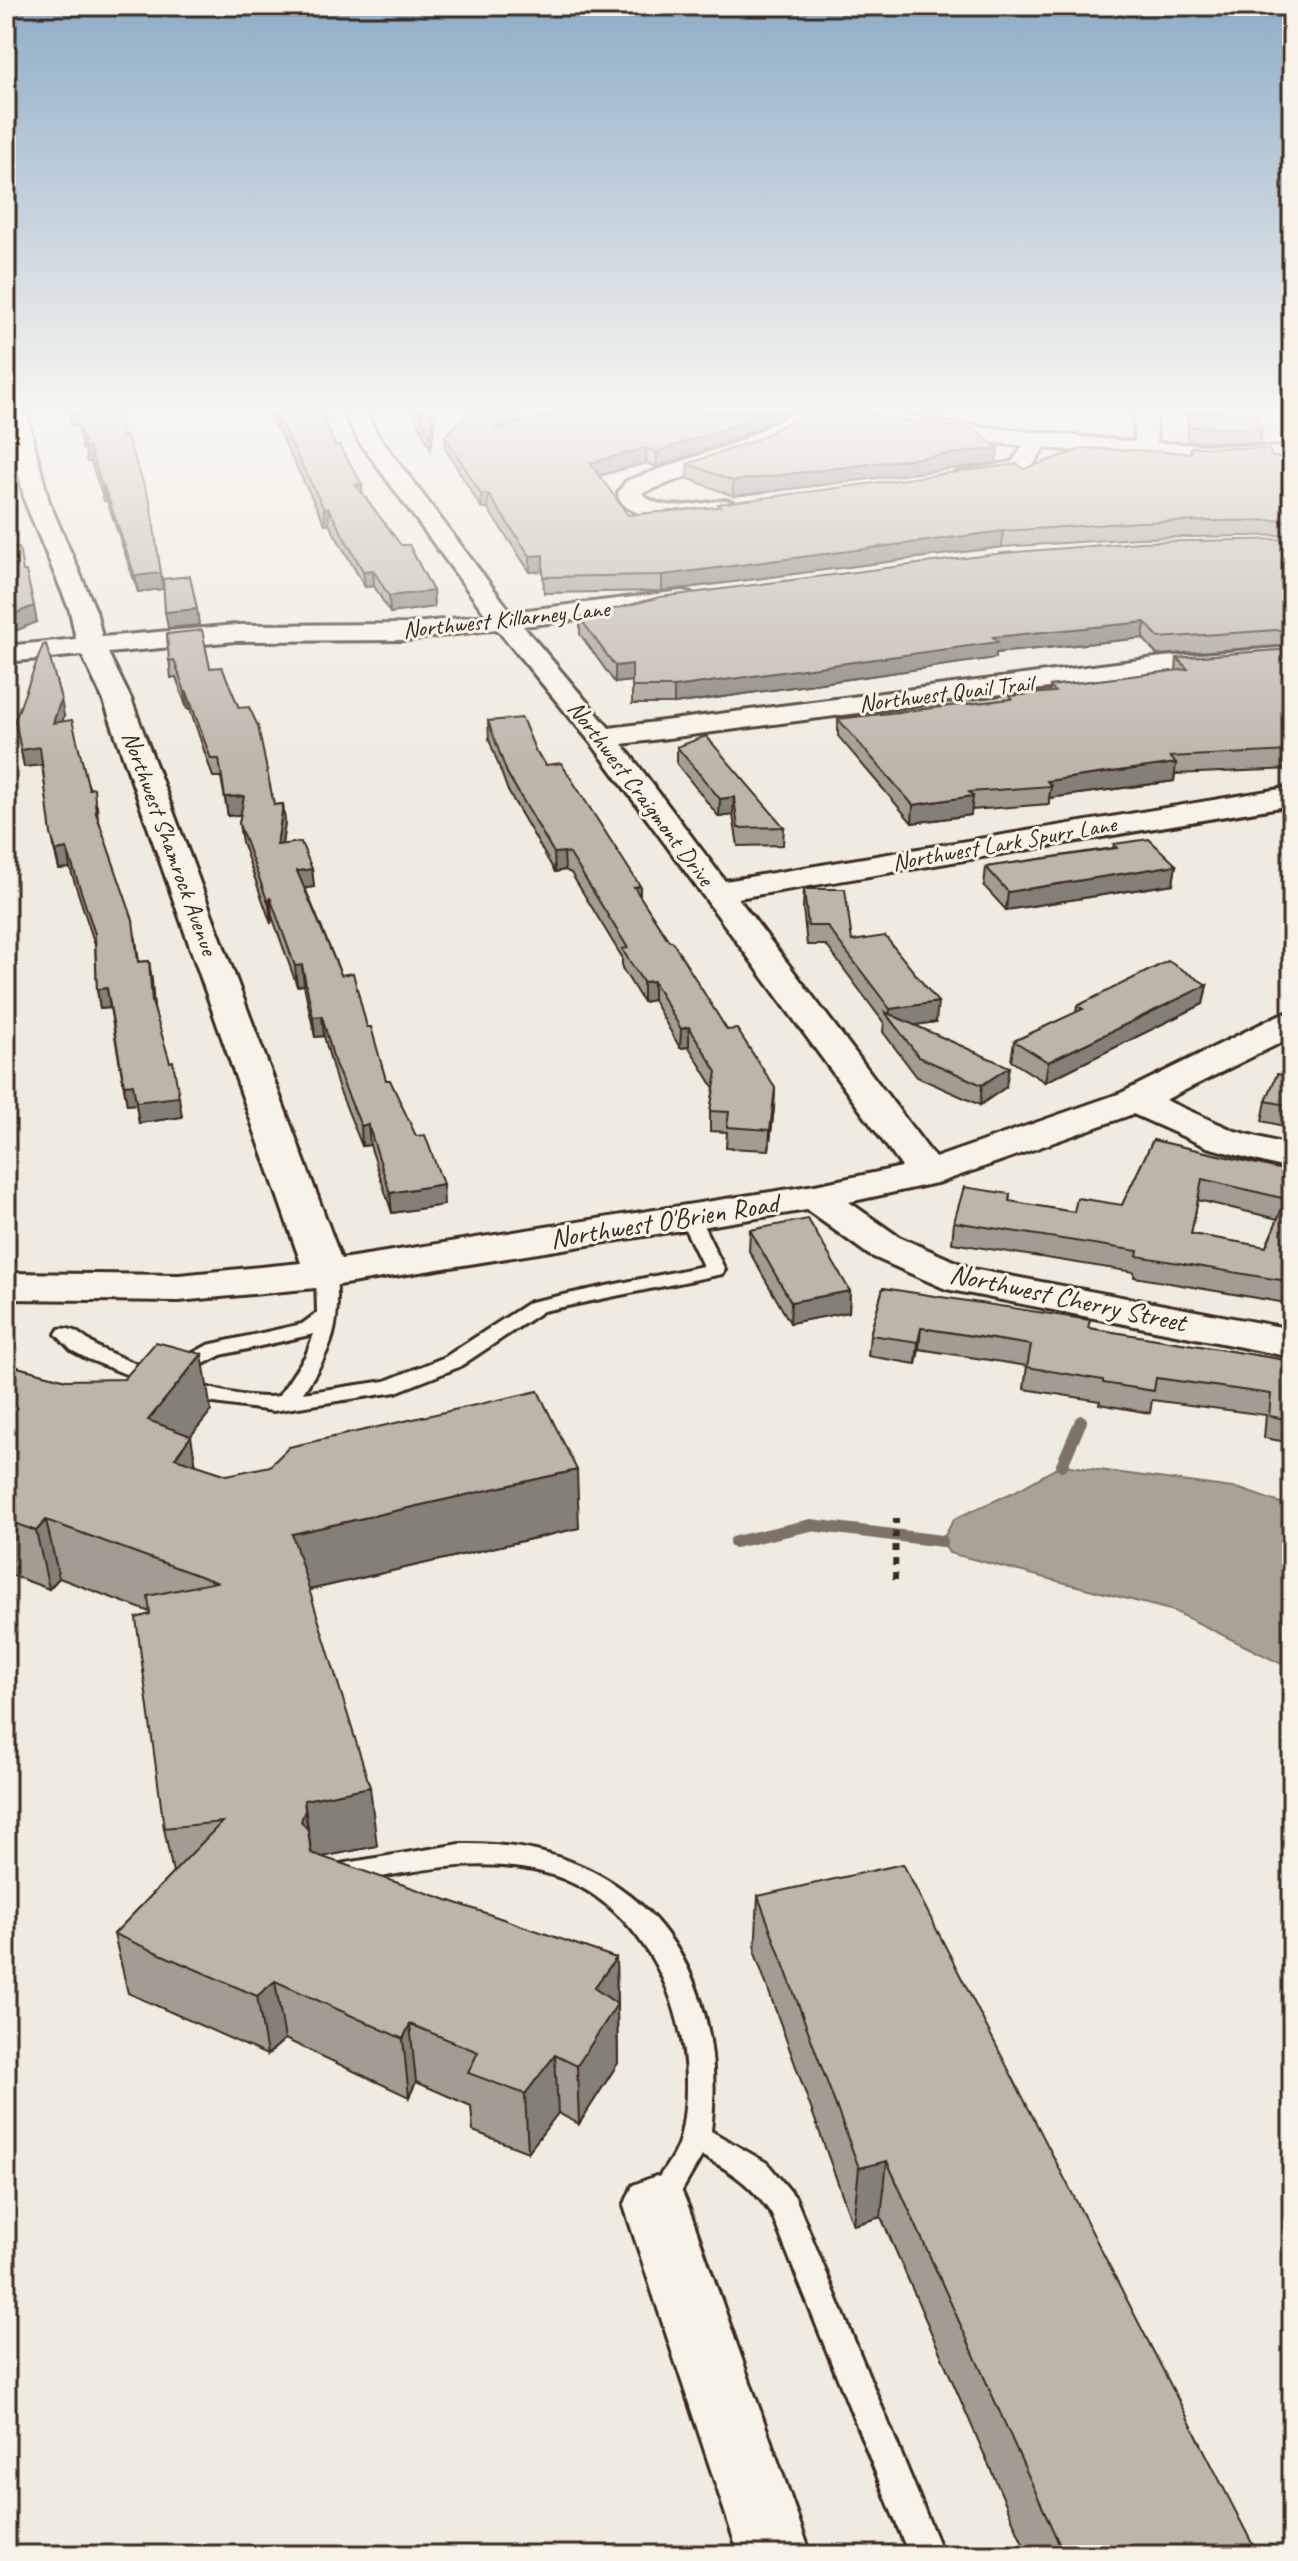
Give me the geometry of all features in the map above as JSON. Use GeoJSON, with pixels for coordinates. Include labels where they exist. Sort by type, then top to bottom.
{"type":"FeatureCollection","features":[{"type":"Feature","properties":{"kind":"street","name":"Northwest Shamrock Avenue"},"geometry":{"type":"LineString","coordinates":[[49,532],[83,611],[90,644],[117,699],[328,1294]]}},
{"type":"Feature","properties":{"kind":"street","name":"Northwest Craigmont Drive"},"geometry":{"type":"LineString","coordinates":[[438,532],[505,622],[602,738],[927,1174]]}},
{"type":"Feature","properties":{"kind":"street","name":"Northwest Killarney Lane"},"geometry":{"type":"LineString","coordinates":[[6,654],[236,633],[407,632],[703,596]]}},
{"type":"Feature","properties":{"kind":"street","name":"Northwest Quail Trail"},"geometry":{"type":"LineString","coordinates":[[602,738],[1207,660],[1292,655]]}},
{"type":"Feature","properties":{"kind":"street","name":"Northwest Lark Spurr Lane"},"geometry":{"type":"LineString","coordinates":[[716,892],[1292,796]]}},
{"type":"Feature","properties":{"kind":"street","name":"Northwest O'Brien Road"},"geometry":{"type":"LineString","coordinates":[[6,1286],[328,1294],[689,1217],[815,1197],[927,1174],[1134,1101],[1292,1023]]}},
{"type":"Feature","properties":{"kind":"street"},"geometry":{"type":"LineString","coordinates":[[1134,1101],[1221,1139],[1292,1158]]}},
{"type":"Feature","properties":{"kind":"street","name":"Northwest Cherry Street"},"geometry":{"type":"LineString","coordinates":[[815,1197],[884,1246],[961,1280],[1292,1343]]}},
{"type":"Feature","properties":{"kind":"street"},"geometry":{"type":"LineString","coordinates":[[656,2206],[775,2555]]}},
{"type":"Feature","properties":{"kind":"lane"},"geometry":{"type":"LineString","coordinates":[[66,1334],[86,1349],[168,1383],[214,1396],[273,1404],[389,1387],[452,1362],[537,1306],[715,1270],[689,1217]]}},
{"type":"Feature","properties":{"kind":"lane"},"geometry":{"type":"LineString","coordinates":[[168,1383],[184,1366],[215,1350],[309,1329],[328,1294]]}},
{"type":"Feature","properties":{"kind":"lane"},"geometry":{"type":"LineString","coordinates":[[287,1401],[320,1353],[328,1294]]}},
{"type":"Feature","properties":{"kind":"lane"},"geometry":{"type":"LineString","coordinates":[[325,1878],[422,1858],[478,1852],[540,1860],[592,1880],[630,1908],[659,1940],[680,1984],[696,2031],[703,2087],[695,2138],[656,2206]]}},
{"type":"Feature","properties":{"kind":"lane"},"geometry":{"type":"LineString","coordinates":[[695,2138],[751,2166],[772,2186],[784,2207],[926,2555]]}},
{"type":"Feature","properties":{"kind":"path"},"geometry":{"type":"LineString","coordinates":[[895,1580],[896,1518]]}},
{"type":"Feature","properties":{"kind":"shaded area"},"geometry":{"type":"Polygon","coordinates":[[[1062,1465],[1240,1489],[1292,1507],[1292,1669],[1174,1611],[949,1553],[942,1541],[954,1519],[1014,1492],[1062,1465]]]}},
{"type":"Feature","properties":{"kind":"building"},"geometry":{"type":"Polygon","coordinates":[[[6,532],[10,532],[11,542],[6,542],[6,532]]]}},
{"type":"Feature","properties":{"kind":"building"},"geometry":{"type":"Polygon","coordinates":[[[120,532],[155,532],[161,573],[135,576],[120,532]]]}},
{"type":"Feature","properties":{"kind":"building"},"geometry":{"type":"Polygon","coordinates":[[[341,532],[391,532],[401,545],[409,545],[433,591],[389,596],[373,570],[363,571],[341,532]]]}},
{"type":"Feature","properties":{"kind":"building"},"geometry":{"type":"Polygon","coordinates":[[[513,532],[999,532],[662,575],[543,577],[543,555],[530,556],[513,532]]]}},
{"type":"Feature","properties":{"kind":"building"},"geometry":{"type":"Polygon","coordinates":[[[1292,539],[1292,629],[1159,638],[1145,622],[993,637],[998,642],[674,687],[632,687],[632,664],[615,666],[580,618],[660,597],[1004,553],[1140,542],[1292,539]]]}},
{"type":"Feature","properties":{"kind":"building"},"geometry":{"type":"Polygon","coordinates":[[[19,547],[34,606],[6,617],[6,548],[19,547]]]}},
{"type":"Feature","properties":{"kind":"building"},"geometry":{"type":"Polygon","coordinates":[[[190,576],[197,609],[165,612],[163,579],[190,576]]]}},
{"type":"Feature","properties":{"kind":"building"},"geometry":{"type":"Polygon","coordinates":[[[202,630],[210,668],[222,667],[239,708],[249,707],[258,726],[274,805],[283,804],[277,845],[301,842],[312,869],[297,871],[341,975],[353,973],[367,1027],[371,1027],[386,1080],[390,1080],[416,1136],[425,1135],[443,1184],[390,1193],[368,1124],[361,1126],[335,1064],[322,1016],[313,1017],[302,965],[295,966],[239,824],[244,796],[225,797],[219,759],[211,759],[174,660],[169,661],[167,634],[202,630]]]}},
{"type":"Feature","properties":{"kind":"building"},"geometry":{"type":"Polygon","coordinates":[[[46,644],[61,699],[53,723],[72,720],[89,789],[94,788],[96,813],[133,920],[138,962],[149,961],[152,1002],[170,1062],[173,1061],[179,1097],[136,1102],[133,1084],[124,1085],[107,988],[97,989],[95,934],[67,849],[56,851],[51,834],[40,747],[21,750],[15,720],[43,645],[46,644]]]}},
{"type":"Feature","properties":{"kind":"building"},"geometry":{"type":"Polygon","coordinates":[[[1292,649],[1292,751],[1170,757],[1176,763],[1047,781],[1051,786],[969,792],[973,796],[913,805],[838,719],[1012,699],[1010,696],[1055,692],[1050,686],[1188,669],[1177,658],[1292,649]]]}},
{"type":"Feature","properties":{"kind":"building"},"geometry":{"type":"Polygon","coordinates":[[[522,718],[536,752],[546,765],[561,763],[640,886],[634,887],[669,941],[672,941],[727,1030],[737,1029],[775,1088],[770,1130],[727,1127],[729,1112],[710,1111],[717,1072],[689,1027],[681,1029],[653,981],[643,982],[622,949],[628,948],[570,854],[554,853],[507,773],[488,721],[522,718]]]}},
{"type":"Feature","properties":{"kind":"building"},"geometry":{"type":"Polygon","coordinates":[[[706,736],[784,827],[738,828],[734,797],[720,799],[677,747],[706,736]]]}},
{"type":"Feature","properties":{"kind":"building"},"geometry":{"type":"Polygon","coordinates":[[[1149,839],[1176,865],[1008,892],[986,867],[1117,848],[1114,844],[1149,839]]]}},
{"type":"Feature","properties":{"kind":"building"},"geometry":{"type":"Polygon","coordinates":[[[804,889],[845,889],[852,941],[885,936],[938,1002],[890,1009],[827,926],[808,926],[804,889]]]}},
{"type":"Feature","properties":{"kind":"building"},"geometry":{"type":"Polygon","coordinates":[[[1168,961],[1207,985],[1048,1062],[1014,1041],[1083,1009],[1077,1006],[1168,961]]]}},
{"type":"Feature","properties":{"kind":"building"},"geometry":{"type":"Polygon","coordinates":[[[885,1012],[1009,1067],[982,1085],[919,1057],[885,1012]]]}},
{"type":"Feature","properties":{"kind":"building"},"geometry":{"type":"Polygon","coordinates":[[[1277,1074],[1292,1077],[1292,1106],[1266,1101],[1277,1074]]]}},
{"type":"Feature","properties":{"kind":"building"},"geometry":{"type":"Polygon","coordinates":[[[1153,1140],[1292,1172],[1292,1282],[1137,1256],[1138,1251],[954,1222],[964,1187],[1010,1194],[1009,1201],[1074,1212],[1077,1198],[1122,1205],[1153,1140]],[[1202,1179],[1191,1234],[1266,1247],[1286,1199],[1202,1179]]]}},
{"type":"Feature","properties":{"kind":"building"},"geometry":{"type":"Polygon","coordinates":[[[808,1219],[850,1291],[791,1302],[750,1230],[808,1219]]]}},
{"type":"Feature","properties":{"kind":"building"},"geometry":{"type":"Polygon","coordinates":[[[883,1288],[1090,1320],[1088,1328],[1292,1361],[1292,1420],[1269,1416],[1271,1394],[1156,1378],[1154,1391],[1027,1367],[1031,1345],[921,1328],[918,1342],[870,1335],[883,1288]]]}},
{"type":"Feature","properties":{"kind":"building"},"geometry":{"type":"Polygon","coordinates":[[[156,1342],[202,1354],[148,1420],[191,1436],[175,1458],[227,1475],[270,1466],[289,1447],[538,1391],[577,1470],[292,1534],[370,1787],[304,1800],[305,1810],[301,1821],[308,1830],[311,1853],[616,1958],[594,1988],[617,2004],[577,2066],[555,2055],[525,2094],[468,2073],[478,2052],[410,2024],[403,2039],[275,1981],[257,1996],[114,1934],[222,1822],[164,1828],[136,1618],[150,1614],[148,1596],[216,1582],[46,1520],[36,1531],[6,1520],[6,1364],[66,1380],[124,1379],[156,1342]]]}},
{"type":"Feature","properties":{"kind":"building"},"geometry":{"type":"Polygon","coordinates":[[[903,1864],[1258,2555],[1064,2555],[887,2161],[859,2168],[758,1896],[903,1864]]]}},
{"type":"Feature","properties":{"kind":"waterway"},"geometry":{"type":"LineString","coordinates":[[1062,1465],[1081,1421]]}},
{"type":"Feature","properties":{"kind":"waterway"},"geometry":{"type":"LineString","coordinates":[[735,1542],[811,1525],[942,1541]]}}]}
